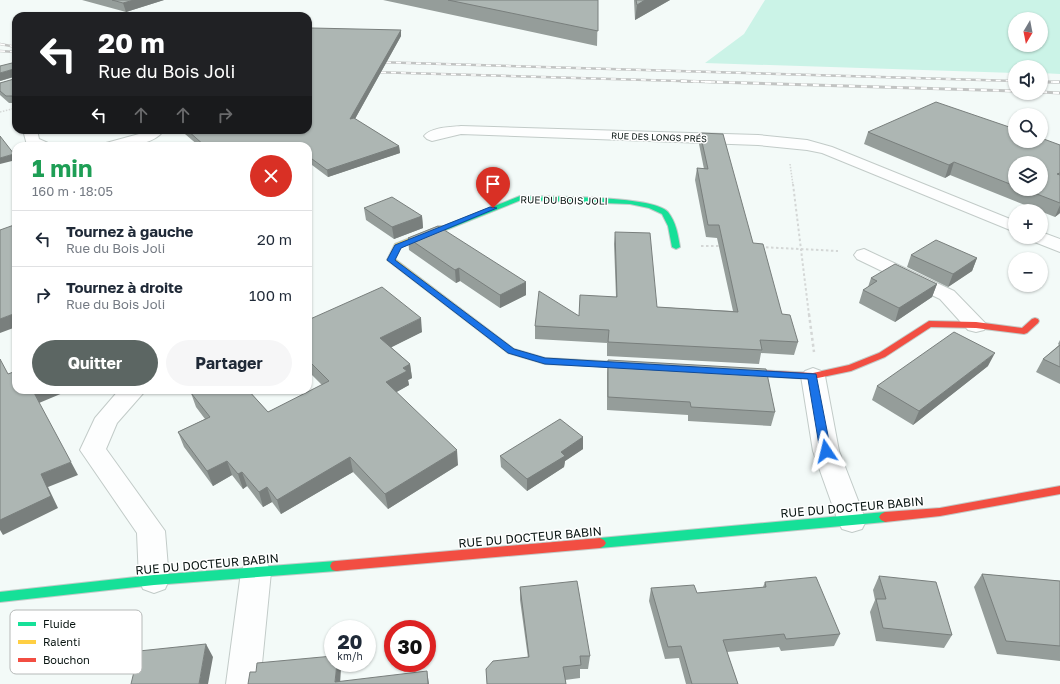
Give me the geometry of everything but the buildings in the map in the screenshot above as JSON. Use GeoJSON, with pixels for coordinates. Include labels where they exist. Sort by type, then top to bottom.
{"type":"FeatureCollection","features":[{"type":"Feature","properties":{"kind":"street","name":"RUE DES LONGS PRÉS"},"geometry":{"type":"LineString","coordinates":[[432,136],[444,132],[461,130],[787,142],[827,150],[1008,224]]}},
{"type":"Feature","properties":{"kind":"street"},"geometry":{"type":"LineString","coordinates":[[126,142],[150,134]]}},
{"type":"Feature","properties":{"kind":"street","name":"RUE DU BOIS JOLI"},"geometry":{"type":"LineString","coordinates":[[648,367],[545,361],[511,351],[391,260],[398,246],[520,198],[630,202],[647,205],[660,210],[669,217],[674,226],[676,247]]}},
{"type":"Feature","properties":{"kind":"street"},"geometry":{"type":"LineString","coordinates":[[1048,241],[1060,246]]}},
{"type":"Feature","properties":{"kind":"street"},"geometry":{"type":"LineString","coordinates":[[864,254],[947,295],[976,324]]}},
{"type":"Feature","properties":{"kind":"street"},"geometry":{"type":"LineString","coordinates":[[726,371],[813,376],[851,368],[882,355],[929,324],[976,324],[1024,331],[1036,321]]}},
{"type":"Feature","properties":{"kind":"street"},"geometry":{"type":"LineString","coordinates":[[813,376],[826,451],[852,521]]}},
{"type":"Feature","properties":{"kind":"street"},"geometry":{"type":"LineString","coordinates":[[130,394],[109,414],[98,433],[93,450],[151,531],[154,580]]}},
{"type":"Feature","properties":{"kind":"street","name":"RUE DU DOCTEUR BABIN"},"geometry":{"type":"LineString","coordinates":[[0,597],[154,580],[490,554],[777,526],[852,521],[940,512],[1060,490]]}},
{"type":"Feature","properties":{"kind":"street"},"geometry":{"type":"LineString","coordinates":[[243,684],[256,572]]}},
{"type":"Feature","properties":{"kind":"path"},"geometry":{"type":"LineString","coordinates":[[0,112],[12,109]]}},
{"type":"Feature","properties":{"kind":"path"},"geometry":{"type":"LineString","coordinates":[[787,142],[816,361],[813,376]]}},
{"type":"Feature","properties":{"kind":"path"},"geometry":{"type":"LineString","coordinates":[[676,247],[726,246]]}},
{"type":"Feature","properties":{"kind":"path"},"geometry":{"type":"LineString","coordinates":[[756,247],[844,251],[864,254]]}},
{"type":"Feature","properties":{"kind":"green space"},"geometry":{"type":"Polygon","coordinates":[[[765,0],[1060,0],[1060,74],[1048,73],[1048,60],[1008,60],[1008,73],[705,63],[744,34],[765,0]]]}},
{"type":"Feature","properties":{"kind":"railway"},"geometry":{"type":"LineString","coordinates":[[0,44],[12,46]]}},
{"type":"Feature","properties":{"kind":"railway"},"geometry":{"type":"LineString","coordinates":[[0,51],[12,52]]}},
{"type":"Feature","properties":{"kind":"railway"},"geometry":{"type":"LineString","coordinates":[[376,62],[1008,81]]}},
{"type":"Feature","properties":{"kind":"railway"},"geometry":{"type":"LineString","coordinates":[[371,72],[694,81]]}},
{"type":"Feature","properties":{"kind":"railway"},"geometry":{"type":"LineString","coordinates":[[681,81],[694,81]]}},
{"type":"Feature","properties":{"kind":"railway"},"geometry":{"type":"LineString","coordinates":[[694,81],[715,82]]}},
{"type":"Feature","properties":{"kind":"railway"},"geometry":{"type":"LineString","coordinates":[[694,81],[1008,91]]}},
{"type":"Feature","properties":{"kind":"railway"},"geometry":{"type":"LineString","coordinates":[[1048,82],[1060,82]]}},
{"type":"Feature","properties":{"kind":"railway"},"geometry":{"type":"LineString","coordinates":[[1048,92],[1060,93]]}},
{"type":"Feature","properties":{"kind":"traffic: fast"},"geometry":{"type":"LineString","coordinates":[[443,228],[520,198],[630,202],[651,206],[665,213],[672,226],[676,247]]}},
{"type":"Feature","properties":{"kind":"traffic: fast"},"geometry":{"type":"LineString","coordinates":[[600,543],[885,517]]}},
{"type":"Feature","properties":{"kind":"traffic: fast"},"geometry":{"type":"LineString","coordinates":[[0,597],[154,580],[336,566]]}},
{"type":"Feature","properties":{"kind":"traffic: slow"},"geometry":{"type":"LineString","coordinates":[[443,228],[398,246],[391,260],[511,351],[545,361],[637,366]]}},
{"type":"Feature","properties":{"kind":"traffic: jam"},"geometry":{"type":"LineString","coordinates":[[737,372],[813,376],[851,368],[882,355],[929,324],[976,325],[1024,331],[1035,321]]}},
{"type":"Feature","properties":{"kind":"traffic: jam"},"geometry":{"type":"LineString","coordinates":[[885,517],[940,512],[1060,490]]}},
{"type":"Feature","properties":{"kind":"traffic: jam"},"geometry":{"type":"LineString","coordinates":[[336,566],[600,543]]}},
{"type":"Feature","properties":{"kind":"route"},"geometry":{"type":"LineString","coordinates":[[493,208],[398,246],[391,260],[511,351],[545,361],[813,376],[826,451]]}}]}
